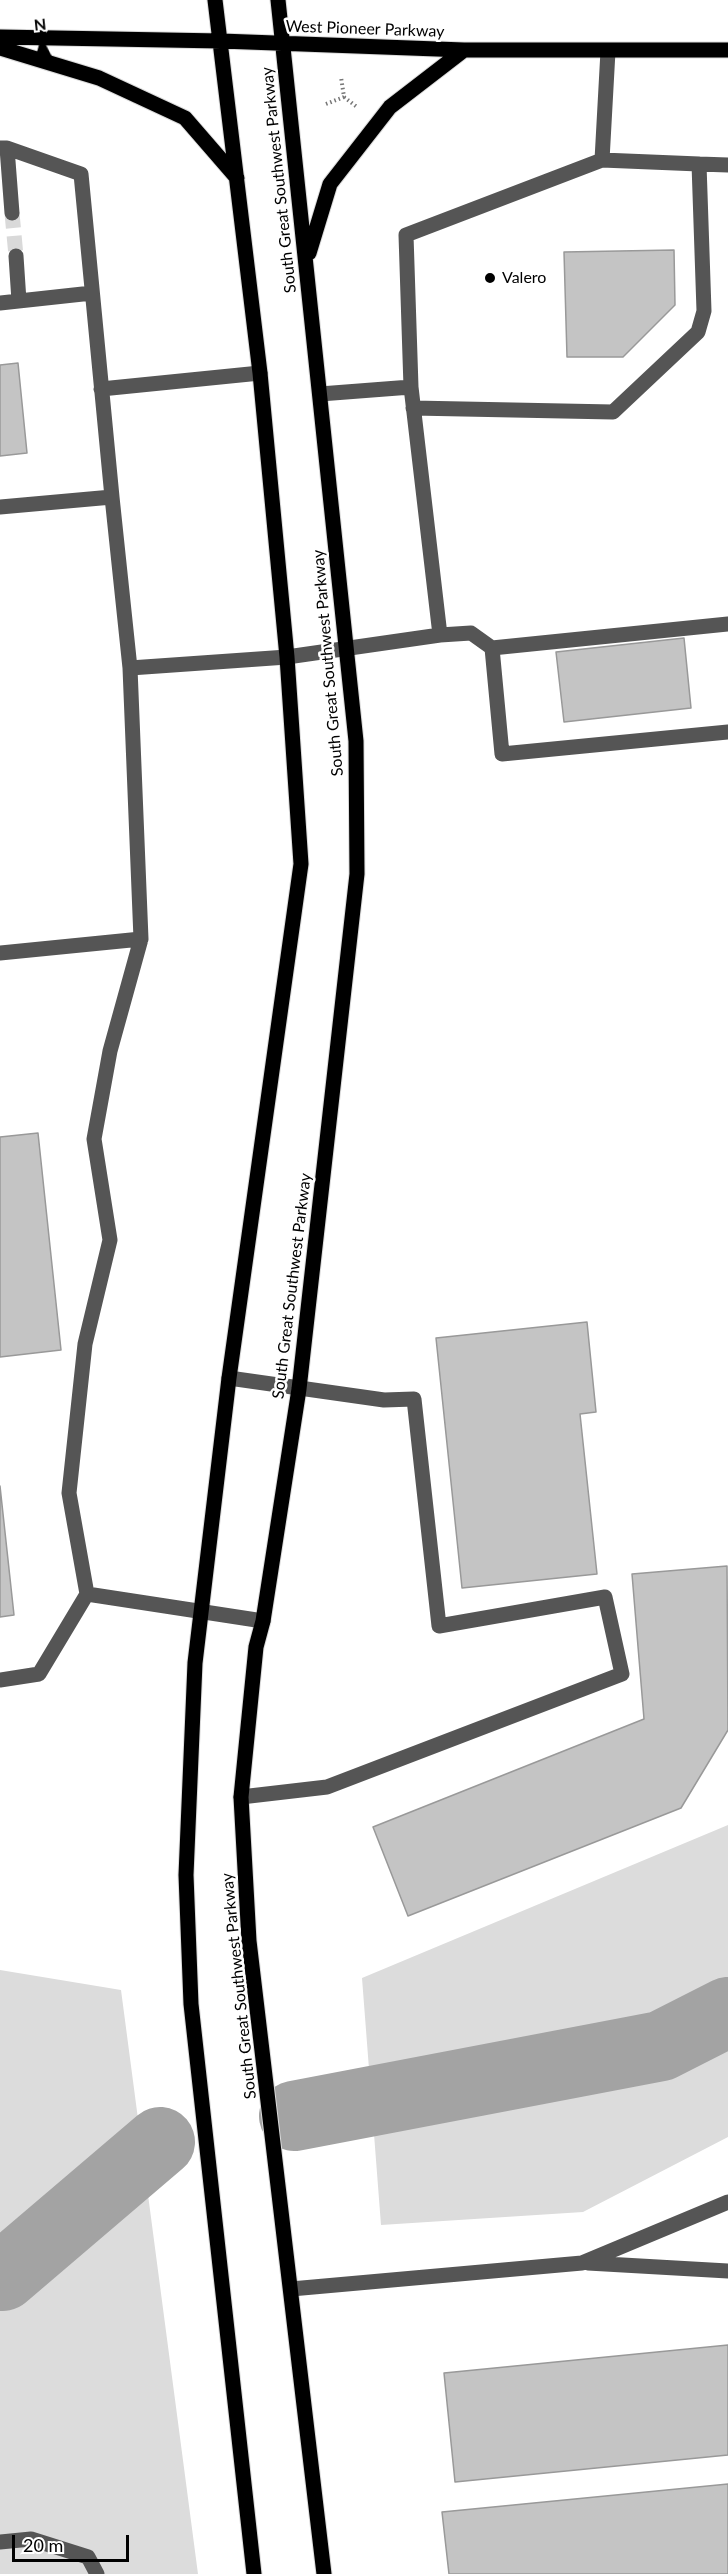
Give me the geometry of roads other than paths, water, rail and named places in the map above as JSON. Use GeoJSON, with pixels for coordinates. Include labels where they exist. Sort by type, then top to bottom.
{"type":"FeatureCollection","features":[{"type":"Feature","properties":{"kind":"main road"},"geometry":{"type":"LineString","coordinates":[[216,0],[260,373],[287,657],[301,864],[229,1378],[195,1664],[186,1875],[191,2004],[254,2574]]}},
{"type":"Feature","properties":{"kind":"main road","name":"South Great Southwest Parkway"},"geometry":{"type":"LineString","coordinates":[[278,0],[356,741],[357,874],[299,1389],[256,1647],[241,1797],[249,1941],[324,2574]]}},
{"type":"Feature","properties":{"kind":"main road","name":"West Pioneer Parkway"},"geometry":{"type":"LineString","coordinates":[[0,37],[221,41],[464,50],[728,50]]}},
{"type":"Feature","properties":{"kind":"main road"},"geometry":{"type":"LineString","coordinates":[[0,48],[99,78],[185,118],[237,178]]}},
{"type":"Feature","properties":{"kind":"main road"},"geometry":{"type":"LineString","coordinates":[[306,262],[330,184],[390,107],[464,50]]}},
{"type":"Feature","properties":{"kind":"lane"},"geometry":{"type":"LineString","coordinates":[[602,160],[608,51]]}},
{"type":"Feature","properties":{"kind":"lane"},"geometry":{"type":"LineString","coordinates":[[0,1680],[39,1674],[87,1594],[69,1493],[85,1344],[110,1240],[94,1139],[110,1051],[141,939],[130,668],[81,174],[3,148],[12,213]]}},
{"type":"Feature","properties":{"kind":"lane"},"geometry":{"type":"LineString","coordinates":[[440,634],[411,387],[406,235],[602,160],[728,165]]}},
{"type":"Feature","properties":{"kind":"lane"},"geometry":{"type":"LineString","coordinates":[[413,408],[613,412],[698,332],[704,311],[699,164]]}},
{"type":"Feature","properties":{"kind":"lane"},"geometry":{"type":"LineString","coordinates":[[16,256],[19,301]]}},
{"type":"Feature","properties":{"kind":"lane"},"geometry":{"type":"LineString","coordinates":[[0,303],[92,293]]}},
{"type":"Feature","properties":{"kind":"lane"},"geometry":{"type":"LineString","coordinates":[[101,389],[260,373]]}},
{"type":"Feature","properties":{"kind":"lane"},"geometry":{"type":"LineString","coordinates":[[320,394],[411,387]]}},
{"type":"Feature","properties":{"kind":"lane"},"geometry":{"type":"LineString","coordinates":[[0,507],[112,496]]}},
{"type":"Feature","properties":{"kind":"lane"},"geometry":{"type":"LineString","coordinates":[[130,668],[287,657],[440,634],[471,633],[492,648],[728,624]]}},
{"type":"Feature","properties":{"kind":"lane"},"geometry":{"type":"LineString","coordinates":[[492,648],[502,754],[728,732]]}},
{"type":"Feature","properties":{"kind":"lane"},"geometry":{"type":"LineString","coordinates":[[0,953],[141,939]]}},
{"type":"Feature","properties":{"kind":"lane"},"geometry":{"type":"LineString","coordinates":[[229,1378],[384,1400],[414,1399],[439,1626],[605,1598],[622,1674],[327,1787],[241,1797]]}},
{"type":"Feature","properties":{"kind":"lane"},"geometry":{"type":"LineString","coordinates":[[87,1594],[262,1621]]}},
{"type":"Feature","properties":{"kind":"lane"},"geometry":{"type":"LineString","coordinates":[[582,2262],[728,2202]]}},
{"type":"Feature","properties":{"kind":"lane"},"geometry":{"type":"LineString","coordinates":[[291,2289],[582,2262],[728,2271]]}},
{"type":"Feature","properties":{"kind":"lane"},"geometry":{"type":"LineString","coordinates":[[0,2542],[31,2539],[88,2557],[97,2574]]}},
{"type":"Feature","properties":{"kind":"waterway"},"geometry":{"type":"LineString","coordinates":[[294,2116],[661,2046],[728,2012]]}},
{"type":"Feature","properties":{"kind":"waterway"},"geometry":{"type":"LineString","coordinates":[[0,2275],[3,2276],[160,2142]]}},
{"type":"Feature","properties":{"kind":"tunnel"},"geometry":{"type":"LineString","coordinates":[[12,213],[16,256]]}},
{"type":"Feature","properties":{"kind":"place","name":"Valero"},"geometry":{"type":"Point","coordinates":[490,278]}}]}
